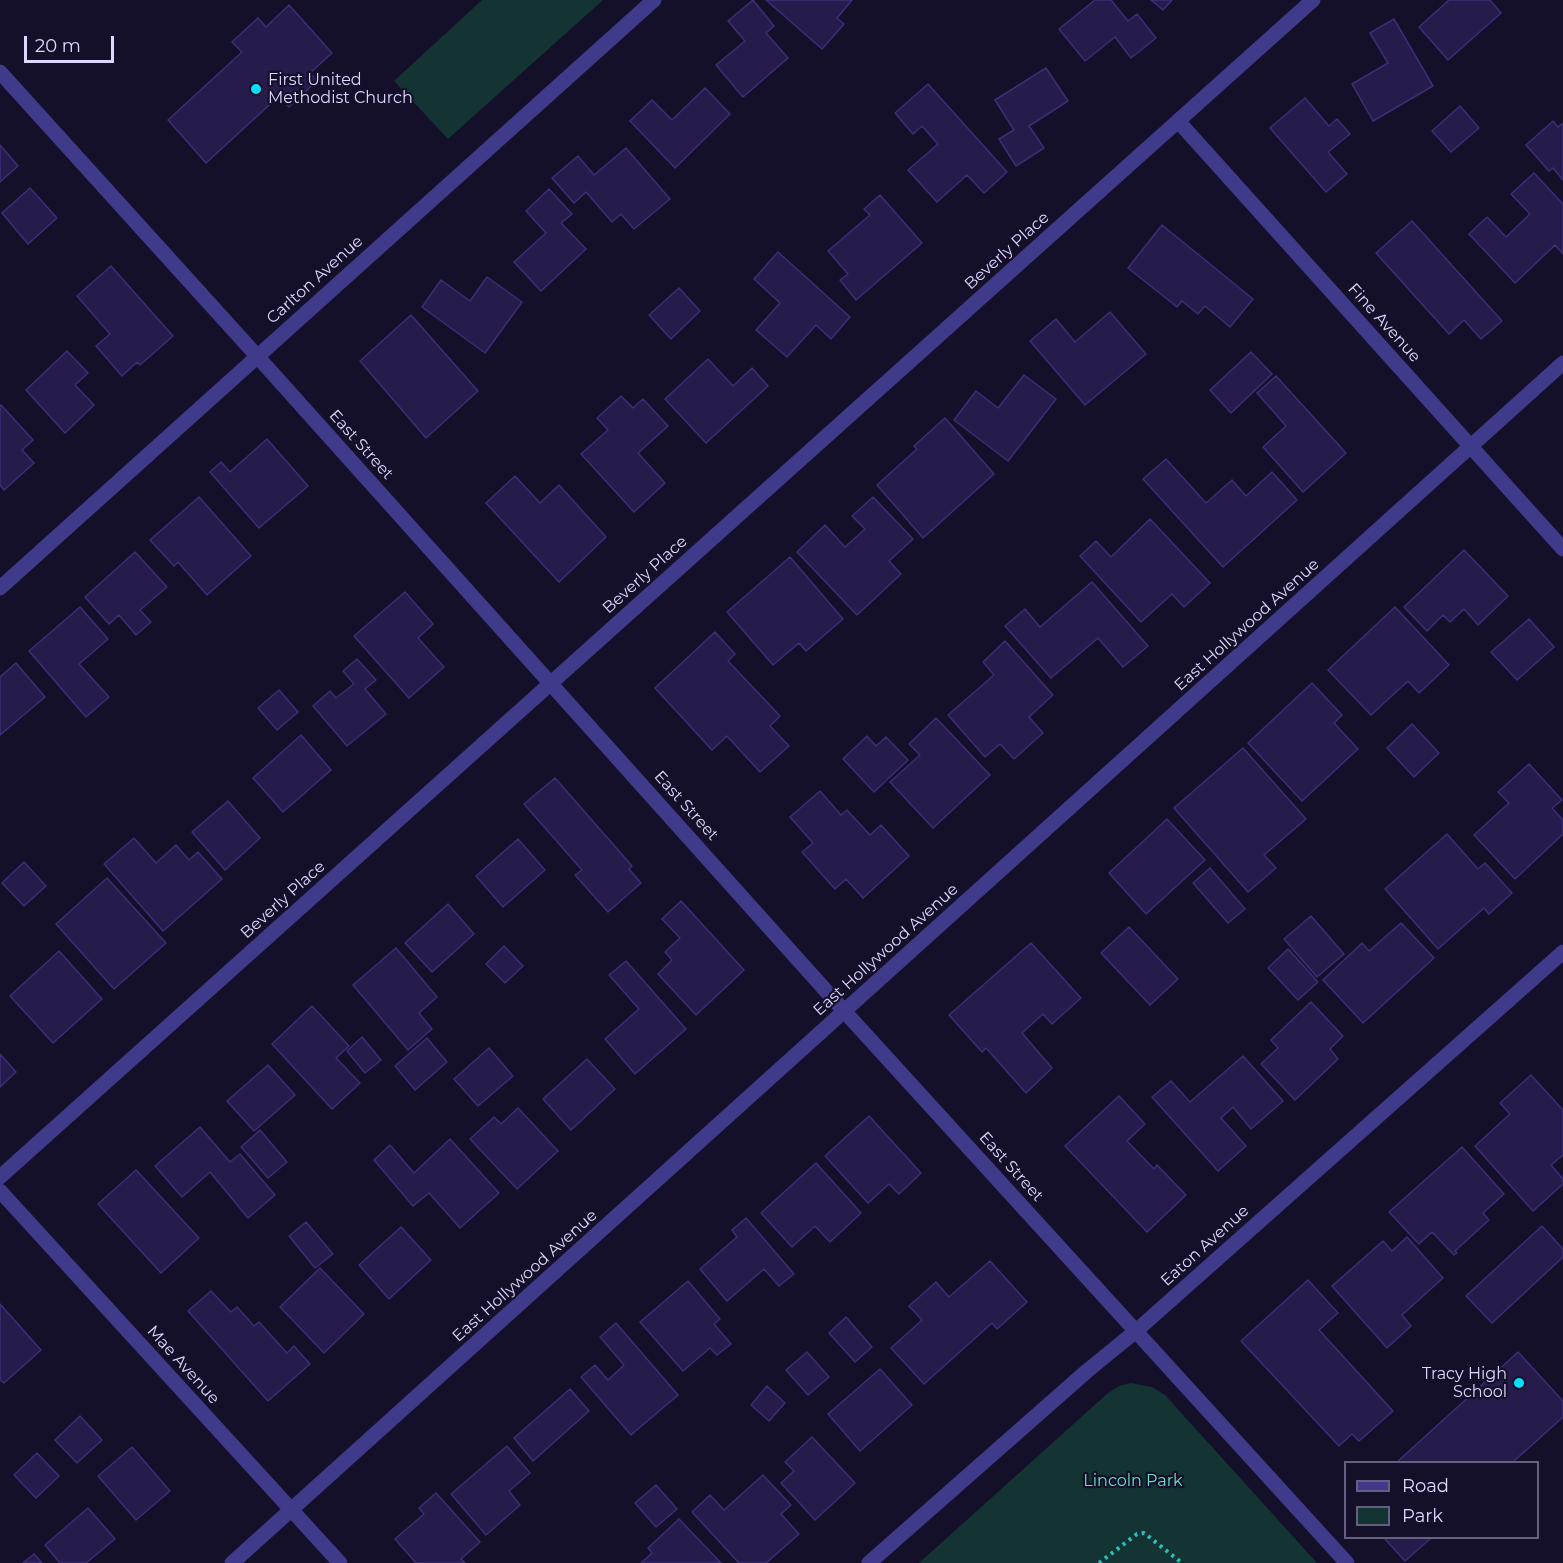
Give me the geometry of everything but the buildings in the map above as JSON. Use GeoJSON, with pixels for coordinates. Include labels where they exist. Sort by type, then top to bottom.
{"type":"FeatureCollection","features":[{"type":"Feature","properties":{"kind":"street","name":"Carlton Avenue"},"geometry":{"type":"LineString","coordinates":[[0,588],[654,0]]}},
{"type":"Feature","properties":{"kind":"street","name":"Beverly Place"},"geometry":{"type":"LineString","coordinates":[[0,1177],[1313,0]]}},
{"type":"Feature","properties":{"kind":"street","name":"East Street"},"geometry":{"type":"LineString","coordinates":[[0,72],[845,1012],[1347,1563]]}},
{"type":"Feature","properties":{"kind":"street","name":"Fine Avenue"},"geometry":{"type":"LineString","coordinates":[[1178,122],[1563,549]]}},
{"type":"Feature","properties":{"kind":"street","name":"East Hollywood Avenue"},"geometry":{"type":"LineString","coordinates":[[232,1563],[1563,363]]}},
{"type":"Feature","properties":{"kind":"street","name":"Eaton Avenue"},"geometry":{"type":"LineString","coordinates":[[869,1563],[1087,1371],[1136,1331],[1563,952]]}},
{"type":"Feature","properties":{"kind":"street","name":"Mae Avenue"},"geometry":{"type":"LineString","coordinates":[[0,1191],[340,1563]]}},
{"type":"Feature","properties":{"kind":"path"},"geometry":{"type":"LineString","coordinates":[[1099,1563],[1137,1534],[1144,1533],[1182,1563]]}},
{"type":"Feature","properties":{"kind":"green space"},"geometry":{"type":"Polygon","coordinates":[[[482,0],[603,0],[448,139],[394,81],[482,0]]]}},
{"type":"Feature","properties":{"kind":"green space","name":"Lincoln Park"},"geometry":{"type":"Polygon","coordinates":[[[1131,1383],[1152,1387],[1165,1395],[1317,1563],[919,1563],[1108,1393],[1119,1386],[1131,1383]]]}},
{"type":"Feature","properties":{"kind":"place","name":"First United Methodist Church"},"geometry":{"type":"Point","coordinates":[256,89]}},
{"type":"Feature","properties":{"kind":"place","name":"Tracy High School"},"geometry":{"type":"Point","coordinates":[1519,1383]}}]}
